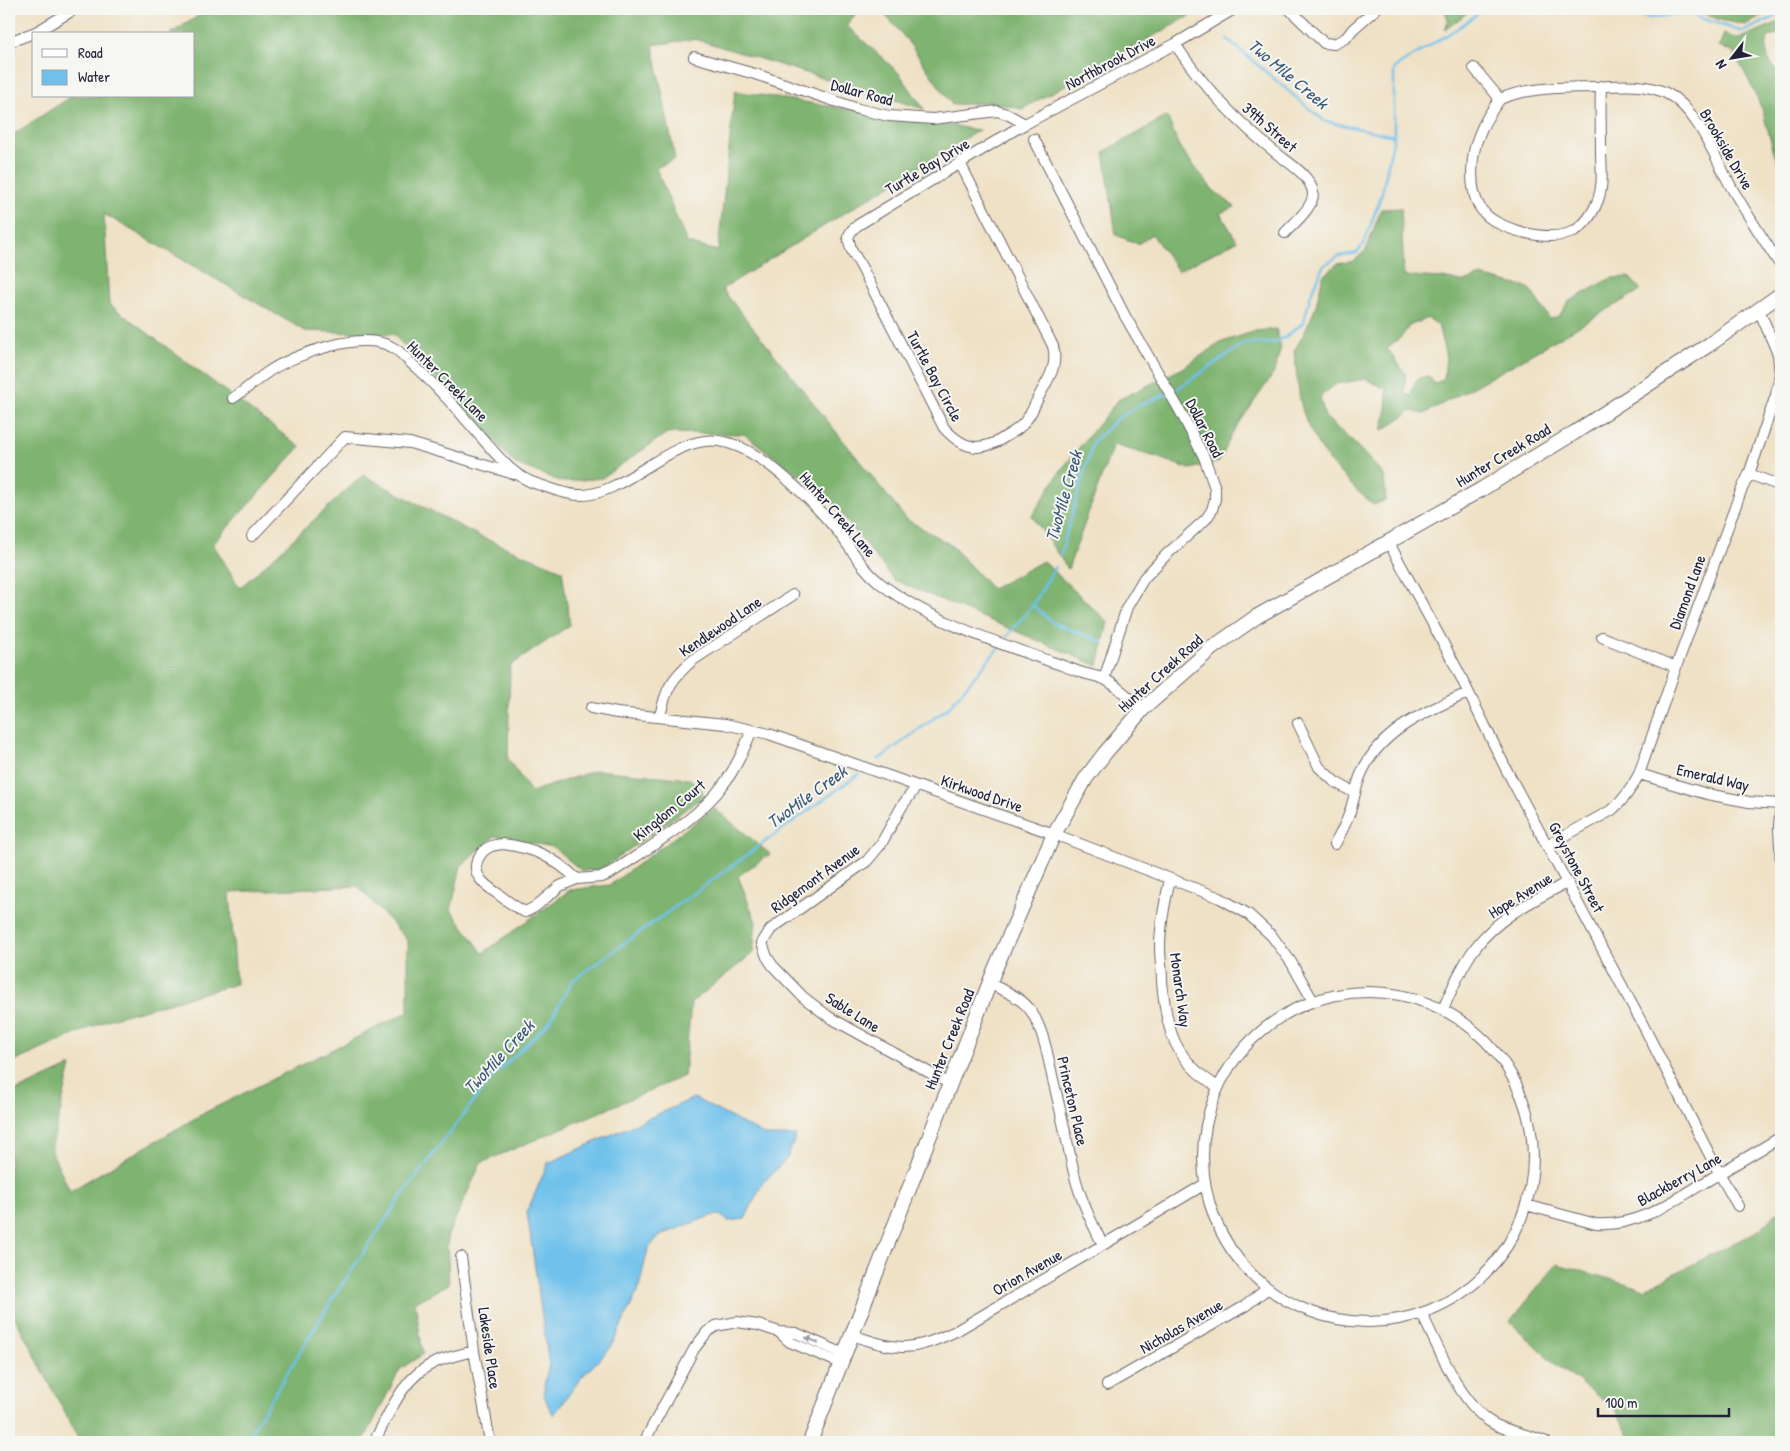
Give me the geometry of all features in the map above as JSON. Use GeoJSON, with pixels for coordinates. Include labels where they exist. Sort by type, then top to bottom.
{"type":"FeatureCollection","features":[{"type":"Feature","properties":{"kind":"main road","name":"Hunter Creek Road"},"geometry":{"type":"LineString","coordinates":[[810,1442],[995,969],[1054,834],[1086,778],[1142,709],[1206,654],[1256,617],[1482,489],[1574,432],[1781,294]]}},
{"type":"Feature","properties":{"kind":"street"},"geometry":{"type":"LineString","coordinates":[[36,32],[74,9]]}},
{"type":"Feature","properties":{"kind":"street","name":"Northbrook Drive"},"geometry":{"type":"LineString","coordinates":[[1025,124],[1175,44],[1234,9]]}},
{"type":"Feature","properties":{"kind":"street"},"geometry":{"type":"LineString","coordinates":[[1289,9],[1324,43],[1334,44],[1346,38],[1376,9]]}},
{"type":"Feature","properties":{"kind":"street"},"geometry":{"type":"LineString","coordinates":[[9,42],[32,33]]}},
{"type":"Feature","properties":{"kind":"street","name":"39th Street"},"geometry":{"type":"LineString","coordinates":[[1175,44],[1211,93],[1249,131],[1309,182],[1313,192],[1311,202],[1285,233]]}},
{"type":"Feature","properties":{"kind":"street","name":"Dollar Road"},"geometry":{"type":"LineString","coordinates":[[694,57],[755,74],[858,109],[890,116],[933,119],[997,111],[1025,124]]}},
{"type":"Feature","properties":{"kind":"street"},"geometry":{"type":"LineString","coordinates":[[1474,68],[1500,99],[1487,117],[1475,147],[1472,179],[1476,200],[1481,209],[1498,223],[1539,235],[1561,236],[1571,233],[1588,220],[1598,200],[1602,179],[1601,86]]}},
{"type":"Feature","properties":{"kind":"street","name":"Brookside Drive"},"geometry":{"type":"LineString","coordinates":[[1500,99],[1526,91],[1601,86],[1644,86],[1674,98],[1682,105],[1701,130],[1743,208],[1781,266]]}},
{"type":"Feature","properties":{"kind":"street","name":"Turtle Bay Drive"},"geometry":{"type":"LineString","coordinates":[[848,237],[858,225],[1025,124]]}},
{"type":"Feature","properties":{"kind":"street","name":"Dollar Road"},"geometry":{"type":"LineString","coordinates":[[1034,139],[1125,316],[1179,409],[1204,457],[1214,488],[1213,506],[1206,519],[1144,578],[1127,607],[1104,679]]}},
{"type":"Feature","properties":{"kind":"street","name":"Turtle Bay Circle"},"geometry":{"type":"LineString","coordinates":[[848,237],[851,249],[944,428],[954,439],[966,446],[992,445],[1003,439],[1027,420],[1052,372],[1056,357],[1053,346],[960,163]]}},
{"type":"Feature","properties":{"kind":"street","name":"Diamond Lane"},"geometry":{"type":"LineString","coordinates":[[1548,845],[1612,810],[1631,790],[1639,774],[1676,667],[1776,395],[1780,374],[1778,354],[1759,310]]}},
{"type":"Feature","properties":{"kind":"street","name":"Hunter Creek Lane"},"geometry":{"type":"LineString","coordinates":[[233,398],[268,372],[296,356],[338,344],[381,343],[395,350],[422,373],[511,470],[529,481],[570,494],[592,494],[612,486],[678,450],[708,441],[719,441],[729,444],[758,458],[791,482],[830,523],[855,556],[877,580],[902,599],[931,615],[1082,673],[1104,679]]}},
{"type":"Feature","properties":{"kind":"street","name":"Hunter Creek Lane"},"geometry":{"type":"LineString","coordinates":[[252,536],[345,437],[410,443],[520,476]]}},
{"type":"Feature","properties":{"kind":"street"},"geometry":{"type":"LineString","coordinates":[[1748,474],[1781,486]]}},
{"type":"Feature","properties":{"kind":"street","name":"Greystone Street"},"geometry":{"type":"LineString","coordinates":[[1389,543],[1738,1206]]}},
{"type":"Feature","properties":{"kind":"street","name":"Kendlewood Lane"},"geometry":{"type":"LineString","coordinates":[[660,716],[665,694],[670,684],[685,667],[793,595]]}},
{"type":"Feature","properties":{"kind":"street"},"geometry":{"type":"LineString","coordinates":[[1602,637],[1676,667]]}},
{"type":"Feature","properties":{"kind":"street"},"geometry":{"type":"LineString","coordinates":[[1104,679],[1142,709]]}},
{"type":"Feature","properties":{"kind":"street"},"geometry":{"type":"LineString","coordinates":[[1335,844],[1345,825],[1355,793],[1368,762],[1389,737],[1425,714],[1468,694]]}},
{"type":"Feature","properties":{"kind":"street","name":"Kirkwood Drive"},"geometry":{"type":"LineString","coordinates":[[591,708],[725,724],[775,736],[1054,834],[1220,898],[1257,920],[1272,936],[1285,953],[1313,1001]]}},
{"type":"Feature","properties":{"kind":"street"},"geometry":{"type":"LineString","coordinates":[[1298,723],[1319,767],[1335,782],[1355,793]]}},
{"type":"Feature","properties":{"kind":"street","name":"Kingdom Court"},"geometry":{"type":"LineString","coordinates":[[577,879],[554,860],[534,850],[513,846],[492,846],[483,851],[477,860],[477,871],[480,881],[515,907],[525,912],[535,907],[560,886],[577,879],[602,877],[611,873],[674,830],[700,809],[722,786],[740,759],[752,730]]}},
{"type":"Feature","properties":{"kind":"street","name":"Emerald Way"},"geometry":{"type":"LineString","coordinates":[[1639,774],[1708,794],[1749,802],[1781,802]]}},
{"type":"Feature","properties":{"kind":"street","name":"Ridgemont Avenue"},"geometry":{"type":"LineString","coordinates":[[762,943],[771,929],[867,861],[881,844],[902,806],[916,787]]}},
{"type":"Feature","properties":{"kind":"street"},"geometry":{"type":"LineString","coordinates":[[1781,802],[1781,864]]}},
{"type":"Feature","properties":{"kind":"street","name":"Monarch Way"},"geometry":{"type":"LineString","coordinates":[[1170,879],[1163,914],[1160,947],[1165,1011],[1170,1032],[1180,1052],[1202,1077],[1218,1087]]}},
{"type":"Feature","properties":{"kind":"street","name":"Hope Avenue"},"geometry":{"type":"LineString","coordinates":[[1443,1009],[1463,967],[1489,932],[1532,901],[1568,882]]}},
{"type":"Feature","properties":{"kind":"street","name":"Sable Lane"},"geometry":{"type":"LineString","coordinates":[[762,943],[767,957],[773,966],[803,997],[829,1017],[950,1084]]}},
{"type":"Feature","properties":{"kind":"street","name":"Princeton Place"},"geometry":{"type":"LineString","coordinates":[[990,984],[1015,996],[1022,1002],[1030,1010],[1040,1028],[1058,1099],[1074,1175],[1091,1221],[1103,1244]]}},
{"type":"Feature","properties":{"kind":"street"},"geometry":{"type":"LineString","coordinates":[[1350,992],[1388,992],[1443,1009],[1470,1027],[1494,1050],[1520,1092],[1530,1123],[1533,1156],[1530,1188],[1515,1234],[1498,1260],[1464,1292],[1422,1314],[1382,1322],[1342,1320],[1322,1316],[1303,1309],[1268,1288],[1242,1264],[1231,1249],[1215,1218],[1205,1184],[1203,1151],[1206,1124],[1218,1087],[1231,1064],[1247,1043],[1260,1031],[1289,1011],[1313,1001],[1350,992]]}},
{"type":"Feature","properties":{"kind":"street","name":"Blackberry Lane"},"geometry":{"type":"LineString","coordinates":[[1526,1204],[1596,1224],[1617,1224],[1638,1219],[1781,1137]]}},
{"type":"Feature","properties":{"kind":"street","name":"Orion Avenue"},"geometry":{"type":"LineString","coordinates":[[852,1335],[894,1348],[915,1346],[936,1340],[964,1326],[1205,1184]]}},
{"type":"Feature","properties":{"kind":"street","name":"Lakeside Place"},"geometry":{"type":"LineString","coordinates":[[461,1257],[474,1351],[490,1442]]}},
{"type":"Feature","properties":{"kind":"street","name":"Nicholas Avenue"},"geometry":{"type":"LineString","coordinates":[[1107,1385],[1245,1306],[1268,1288]]}},
{"type":"Feature","properties":{"kind":"street"},"geometry":{"type":"LineString","coordinates":[[1422,1314],[1456,1382],[1468,1400],[1483,1416],[1502,1427],[1546,1442]]}},
{"type":"Feature","properties":{"kind":"street"},"geometry":{"type":"LineString","coordinates":[[644,1442],[694,1349],[707,1332],[716,1326],[737,1322],[758,1325],[779,1332],[790,1342],[842,1358]]}},
{"type":"Feature","properties":{"kind":"street"},"geometry":{"type":"LineString","coordinates":[[374,1442],[397,1397],[418,1372],[437,1362],[474,1351]]}},
{"type":"Feature","properties":{"kind":"green space"},"geometry":{"type":"Polygon","coordinates":[[[209,9],[859,9],[847,26],[899,73],[924,109],[695,39],[653,45],[675,159],[656,168],[687,243],[718,251],[735,91],[979,130],[722,289],[906,519],[951,545],[992,589],[1043,561],[1108,622],[1098,666],[894,580],[828,497],[744,434],[667,433],[602,478],[562,482],[514,463],[393,334],[305,331],[104,214],[109,304],[300,447],[213,544],[240,588],[363,475],[483,538],[562,570],[570,625],[510,666],[508,759],[531,792],[596,770],[690,779],[703,791],[701,798],[602,869],[582,871],[553,847],[495,836],[461,866],[451,910],[483,953],[570,890],[610,885],[714,808],[770,854],[738,876],[756,922],[753,953],[691,1003],[684,1076],[481,1163],[447,1237],[449,1284],[415,1302],[423,1354],[400,1369],[363,1442],[80,1442],[9,1306],[9,1094],[71,1066],[51,1150],[70,1191],[204,1113],[408,1012],[408,941],[358,886],[230,892],[236,984],[107,1020],[9,1064],[9,137],[69,98],[195,98],[195,32],[173,32],[209,9]]]}},
{"type":"Feature","properties":{"kind":"green space"},"geometry":{"type":"Polygon","coordinates":[[[880,9],[1202,9],[1022,109],[991,102],[952,105],[907,40],[880,9]]]}},
{"type":"Feature","properties":{"kind":"green space"},"geometry":{"type":"Polygon","coordinates":[[[1444,9],[1472,9],[1445,30],[1448,19],[1444,9]]]}},
{"type":"Feature","properties":{"kind":"green space"},"geometry":{"type":"Polygon","coordinates":[[[1681,9],[1780,9],[1771,11],[1746,25],[1681,9]]]}},
{"type":"Feature","properties":{"kind":"green space"},"geometry":{"type":"Polygon","coordinates":[[[1781,21],[1781,34],[1768,37],[1767,54],[1770,62],[1781,75],[1781,167],[1774,152],[1762,109],[1748,79],[1734,53],[1719,46],[1724,34],[1739,39],[1781,21]]]}},
{"type":"Feature","properties":{"kind":"green space"},"geometry":{"type":"Polygon","coordinates":[[[1167,116],[1180,148],[1213,190],[1235,207],[1220,213],[1237,241],[1178,271],[1152,234],[1138,244],[1116,235],[1104,152],[1167,116]]]}},
{"type":"Feature","properties":{"kind":"green space"},"geometry":{"type":"Polygon","coordinates":[[[1401,208],[1404,276],[1442,278],[1463,282],[1481,276],[1529,288],[1550,319],[1559,316],[1568,302],[1611,278],[1629,277],[1641,290],[1424,414],[1411,411],[1382,431],[1386,414],[1387,390],[1367,379],[1336,384],[1320,397],[1325,417],[1356,445],[1384,475],[1386,500],[1373,505],[1334,466],[1311,432],[1301,404],[1294,351],[1315,309],[1323,276],[1337,264],[1354,261],[1366,250],[1381,209],[1401,208]],[[1428,318],[1409,326],[1402,336],[1387,348],[1405,373],[1405,394],[1410,396],[1415,382],[1420,378],[1429,376],[1434,384],[1444,379],[1446,357],[1438,325],[1428,318]]]}},
{"type":"Feature","properties":{"kind":"green space"},"geometry":{"type":"Polygon","coordinates":[[[1276,329],[1281,347],[1274,373],[1233,432],[1219,462],[1190,469],[1113,445],[1068,569],[1032,516],[1061,470],[1118,400],[1181,369],[1222,342],[1256,331],[1276,329]]]}},
{"type":"Feature","properties":{"kind":"green space"},"geometry":{"type":"Polygon","coordinates":[[[1781,1209],[1781,1442],[1632,1442],[1616,1410],[1554,1363],[1510,1322],[1557,1264],[1645,1289],[1759,1230],[1781,1209]]]}},
{"type":"Feature","properties":{"kind":"water"},"geometry":{"type":"Polygon","coordinates":[[[694,1098],[766,1136],[796,1136],[787,1158],[762,1184],[745,1219],[729,1221],[720,1215],[710,1216],[659,1236],[648,1249],[638,1291],[611,1347],[580,1379],[554,1415],[546,1402],[544,1391],[549,1365],[527,1212],[548,1163],[694,1098]]]}},
{"type":"Feature","properties":{"kind":"waterway","name":"Two Mile Creek"},"geometry":{"type":"LineString","coordinates":[[1227,39],[1324,121],[1394,136],[1394,68],[1458,28],[1484,9]]}},
{"type":"Feature","properties":{"kind":"waterway","name":"Two Mile Creek"},"geometry":{"type":"LineString","coordinates":[[1603,9],[1651,18],[1685,13],[1743,32],[1781,14]]}},
{"type":"Feature","properties":{"kind":"waterway","name":"Two Mile Creek"},"geometry":{"type":"LineString","coordinates":[[1174,391],[1245,343],[1272,343],[1284,338],[1304,322],[1310,297],[1323,266],[1339,256],[1357,253],[1364,243],[1382,193],[1394,136]]}},
{"type":"Feature","properties":{"kind":"waterway","name":"TwoMile Creek"},"geometry":{"type":"LineString","coordinates":[[1060,556],[1093,442],[1118,418],[1142,404],[1167,394]]}},
{"type":"Feature","properties":{"kind":"waterway","name":"TwoMile Creek"},"geometry":{"type":"LineString","coordinates":[[1006,637],[1033,605],[1055,567]]}},
{"type":"Feature","properties":{"kind":"waterway"},"geometry":{"type":"LineString","coordinates":[[1033,605],[1053,623],[1103,642]]}},
{"type":"Feature","properties":{"kind":"waterway","name":"TwoMile Creek"},"geometry":{"type":"LineString","coordinates":[[878,760],[949,707],[1000,646]]}},
{"type":"Feature","properties":{"kind":"waterway","name":"TwoMile Creek"},"geometry":{"type":"LineString","coordinates":[[245,1442],[335,1295],[401,1197],[489,1081],[550,1021],[572,981],[859,774]]}}]}
